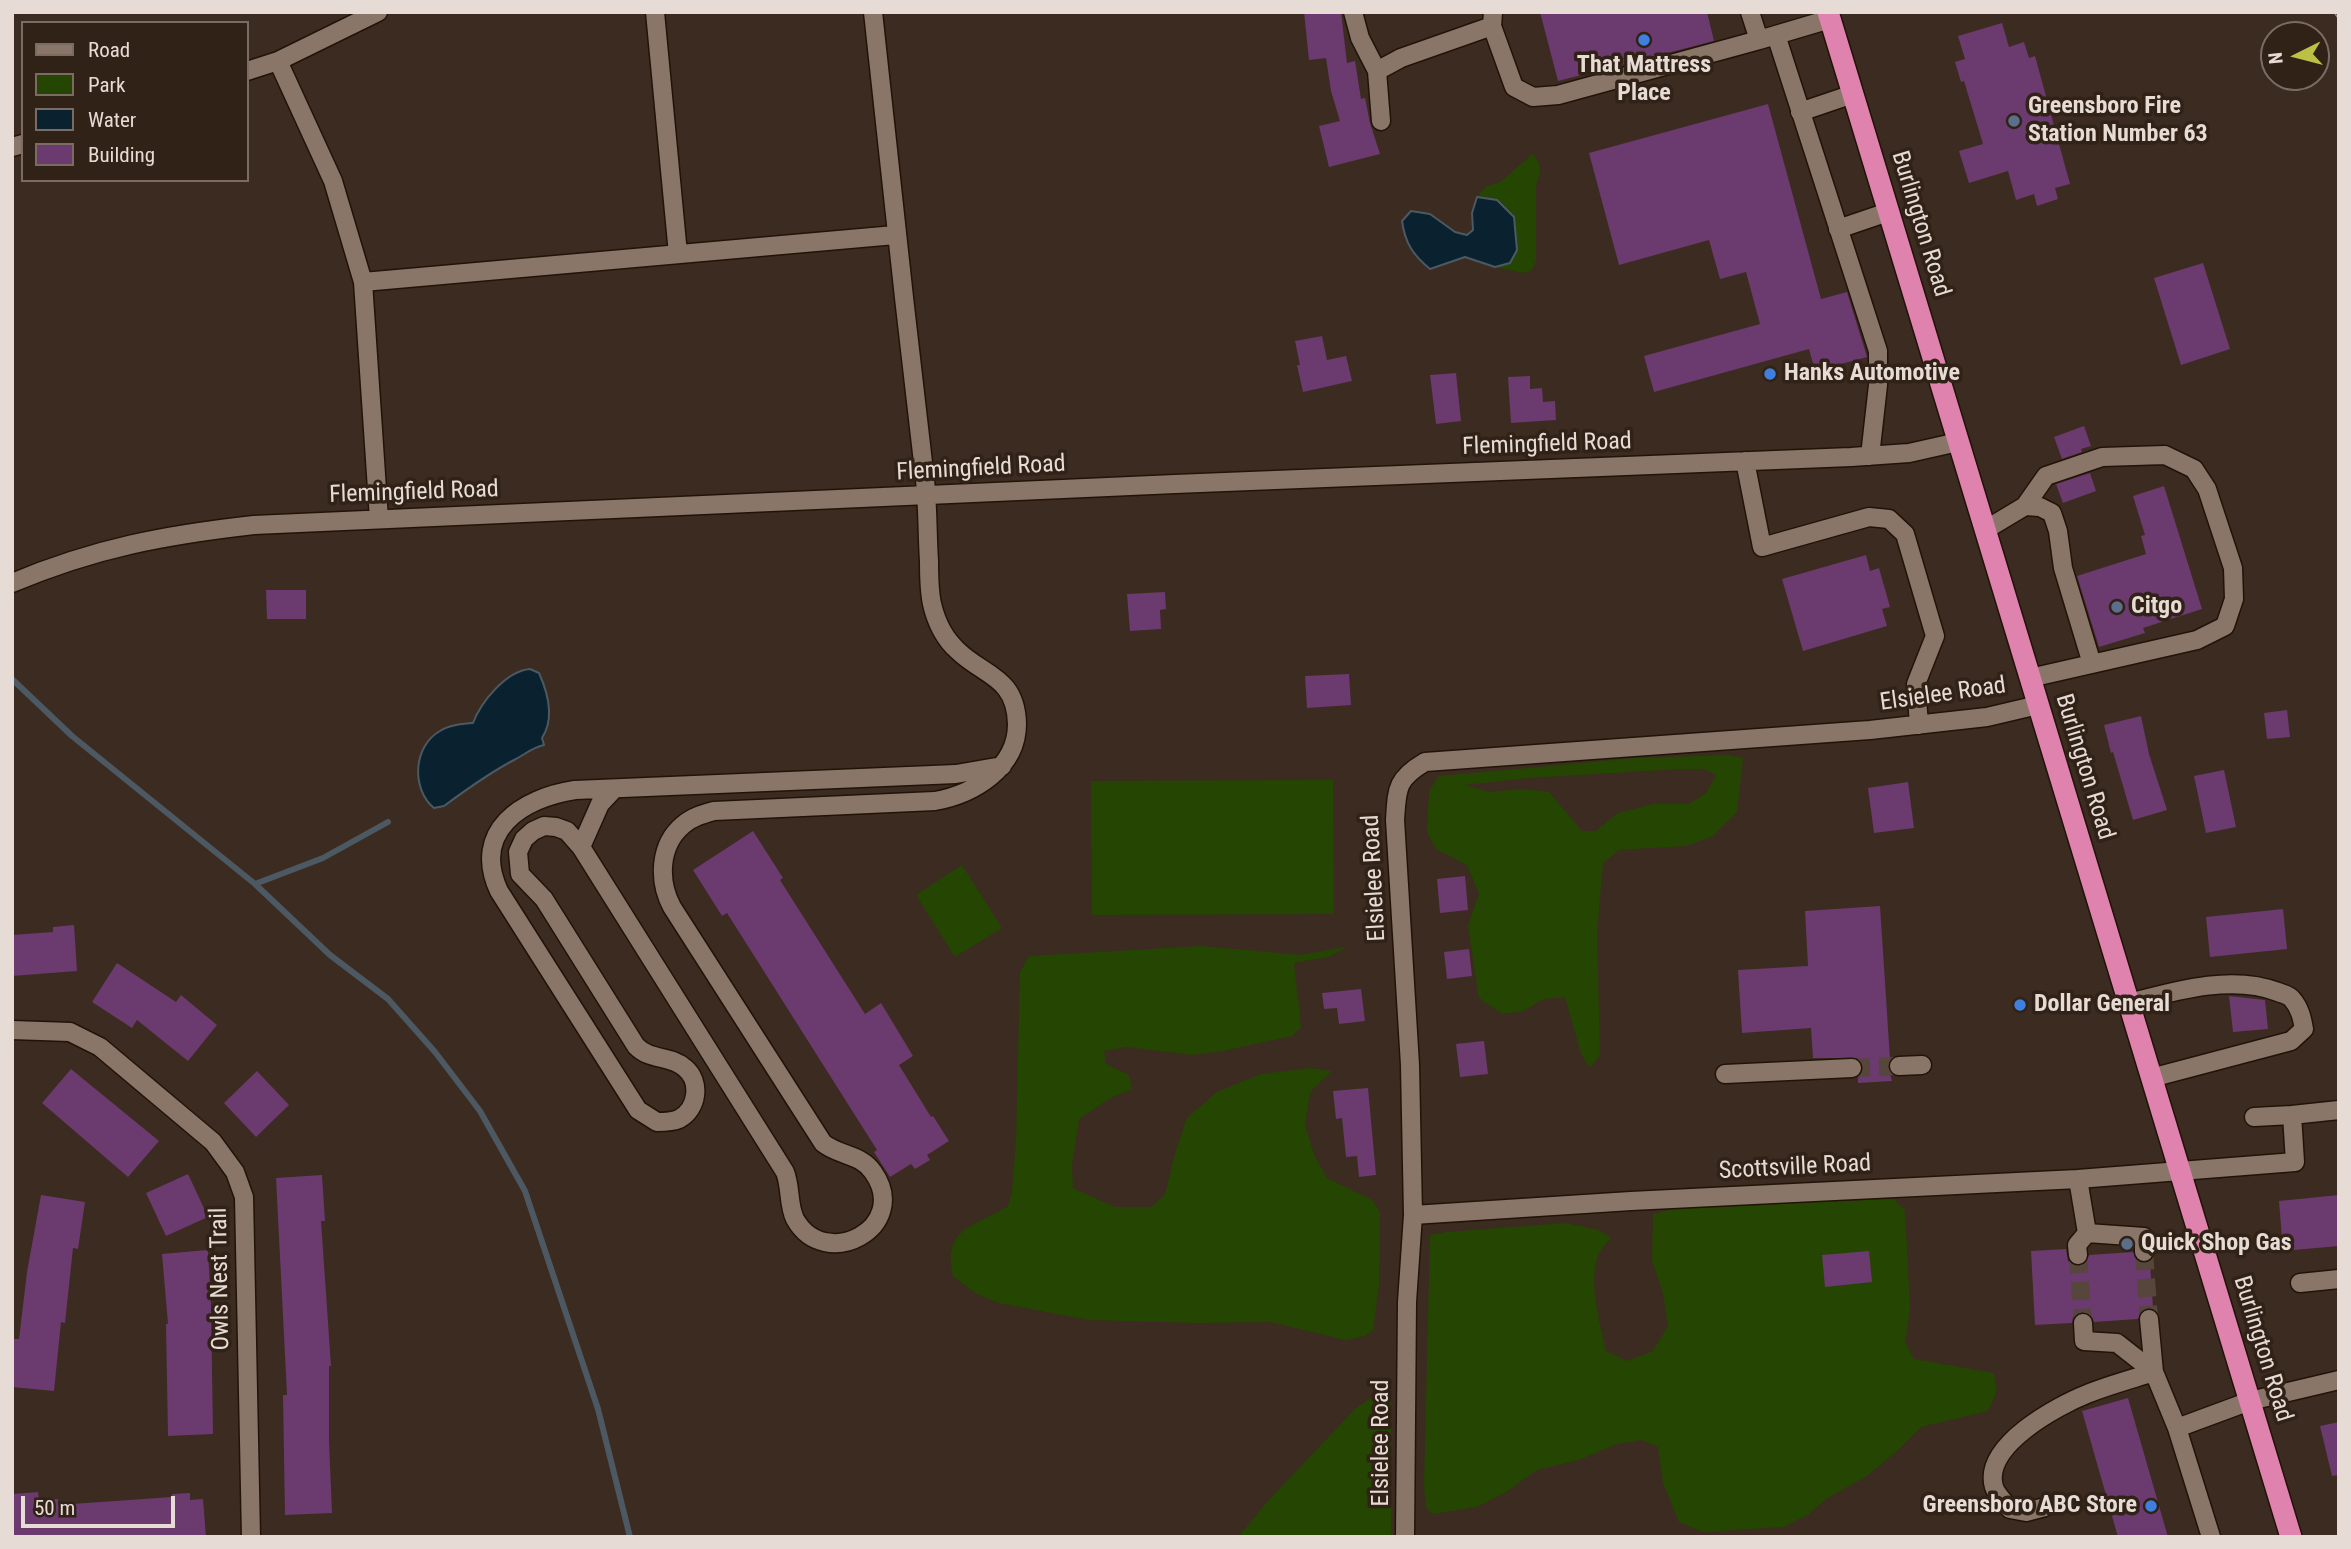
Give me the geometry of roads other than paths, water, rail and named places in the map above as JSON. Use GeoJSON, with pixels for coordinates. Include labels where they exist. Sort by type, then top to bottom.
{"type":"FeatureCollection","features":[{"type":"Feature","properties":{"kind":"highway","name":"Burlington Road"},"geometry":{"type":"LineString","coordinates":[[1829,16],[2291,1537]]}},
{"type":"Feature","properties":{"kind":"street"},"geometry":{"type":"LineString","coordinates":[[248,71],[278,61],[378,12]]}},
{"type":"Feature","properties":{"kind":"street"},"geometry":{"type":"LineString","coordinates":[[655,12],[678,254]]}},
{"type":"Feature","properties":{"kind":"street"},"geometry":{"type":"LineString","coordinates":[[873,12],[895,235],[927,496],[930,587],[937,619],[946,636],[958,651],[1003,684],[1016,713],[1015,739],[1010,755],[1002,766],[972,789],[953,798],[714,811],[697,816],[675,833],[667,848],[662,882],[672,907],[823,1143],[830,1149],[863,1161],[877,1179],[883,1203],[874,1226],[864,1236],[840,1243],[824,1242],[813,1237],[795,1218],[785,1172],[581,847],[567,831],[544,826],[524,839],[518,852],[520,874],[544,899],[636,1046],[649,1056],[683,1065],[690,1072],[695,1083],[694,1103],[679,1119],[657,1122],[638,1110],[499,891],[491,868],[494,842],[507,820],[519,810],[545,796],[557,793],[956,774],[1002,766]]}},
{"type":"Feature","properties":{"kind":"street"},"geometry":{"type":"LineString","coordinates":[[1353,12],[1360,38],[1377,71],[1381,121]]}},
{"type":"Feature","properties":{"kind":"street"},"geometry":{"type":"LineString","coordinates":[[1750,12],[1767,38],[1800,112],[1878,351],[1878,385],[1870,456]]}},
{"type":"Feature","properties":{"kind":"street"},"geometry":{"type":"LineString","coordinates":[[1377,71],[1493,19],[1514,87],[1533,97],[1558,95],[1767,38],[1829,16]]}},
{"type":"Feature","properties":{"kind":"street"},"geometry":{"type":"LineString","coordinates":[[278,61],[333,181],[363,282],[379,519]]}},
{"type":"Feature","properties":{"kind":"street"},"geometry":{"type":"LineString","coordinates":[[1800,112],[1853,94]]}},
{"type":"Feature","properties":{"kind":"street"},"geometry":{"type":"LineString","coordinates":[[1838,229],[1888,212]]}},
{"type":"Feature","properties":{"kind":"street"},"geometry":{"type":"LineString","coordinates":[[363,282],[895,235]]}},
{"type":"Feature","properties":{"kind":"street","name":"Flemingfield Road"},"geometry":{"type":"LineString","coordinates":[[12,583],[52,566],[100,551],[147,540],[254,525],[1870,456],[1909,453],[1958,442]]}},
{"type":"Feature","properties":{"kind":"street"},"geometry":{"type":"LineString","coordinates":[[1985,530],[2025,506],[2046,477],[2102,457],[2165,455],[2194,469],[2207,489],[2233,568],[2234,598],[2225,626],[2197,640],[2030,678]]}},
{"type":"Feature","properties":{"kind":"street"},"geometry":{"type":"LineString","coordinates":[[1745,461],[1762,547],[1869,517],[1889,519],[1905,534],[1935,636],[1916,684],[1919,724]]}},
{"type":"Feature","properties":{"kind":"street"},"geometry":{"type":"LineString","coordinates":[[2025,506],[2039,507],[2052,513],[2058,531],[2063,568],[2092,664]]}},
{"type":"Feature","properties":{"kind":"street","name":"Elsielee Road"},"geometry":{"type":"LineString","coordinates":[[1405,1537],[1407,1301],[1413,1215],[1409,1065],[1395,820],[1397,792],[1405,775],[1425,762],[1919,724],[1987,717],[2038,705]]}},
{"type":"Feature","properties":{"kind":"street"},"geometry":{"type":"LineString","coordinates":[[581,847],[600,804],[614,789]]}},
{"type":"Feature","properties":{"kind":"street"},"geometry":{"type":"LineString","coordinates":[[2129,1003],[2169,992],[2237,984],[2261,985],[2291,997],[2301,1013],[2304,1029],[2291,1041],[2151,1078]]}},
{"type":"Feature","properties":{"kind":"street","name":"Owls Nest Trail"},"geometry":{"type":"LineString","coordinates":[[12,1030],[70,1032],[100,1046],[213,1142],[234,1172],[244,1196],[251,1537]]}},
{"type":"Feature","properties":{"kind":"street"},"geometry":{"type":"LineString","coordinates":[[1899,1066],[1922,1065]]}},
{"type":"Feature","properties":{"kind":"street"},"geometry":{"type":"LineString","coordinates":[[1725,1074],[1852,1068]]}},
{"type":"Feature","properties":{"kind":"street"},"geometry":{"type":"LineString","coordinates":[[2254,1117],[2339,1110]]}},
{"type":"Feature","properties":{"kind":"street","name":"Scottsville Road"},"geometry":{"type":"LineString","coordinates":[[1413,1215],[1643,1200],[2078,1179],[2295,1163],[2292,1115]]}},
{"type":"Feature","properties":{"kind":"street"},"geometry":{"type":"LineString","coordinates":[[2078,1179],[2087,1233],[2077,1245],[2078,1255]]}},
{"type":"Feature","properties":{"kind":"street"},"geometry":{"type":"LineString","coordinates":[[2087,1233],[2144,1237],[2144,1252]]}},
{"type":"Feature","properties":{"kind":"street"},"geometry":{"type":"LineString","coordinates":[[2300,1283],[2339,1279]]}},
{"type":"Feature","properties":{"kind":"street"},"geometry":{"type":"LineString","coordinates":[[2149,1319],[2154,1372],[2177,1429],[2211,1537]]}},
{"type":"Feature","properties":{"kind":"street"},"geometry":{"type":"LineString","coordinates":[[2082,1323],[2084,1341],[2117,1343],[2154,1372]]}},
{"type":"Feature","properties":{"kind":"street"},"geometry":{"type":"LineString","coordinates":[[2045,1507],[2026,1511],[2010,1509],[1994,1488],[1994,1468],[2006,1446],[2065,1404],[2088,1393],[2154,1372]]}},
{"type":"Feature","properties":{"kind":"street"},"geometry":{"type":"LineString","coordinates":[[2177,1429],[2250,1401],[2339,1380]]}},
{"type":"Feature","properties":{"kind":"water"},"geometry":{"type":"Polygon","coordinates":[[[1477,197],[1497,200],[1514,217],[1517,250],[1510,263],[1495,267],[1465,257],[1430,269],[1411,248],[1402,221],[1411,211],[1430,214],[1455,232],[1467,235],[1473,230],[1472,213],[1477,197]]]}},
{"type":"Feature","properties":{"kind":"water"},"geometry":{"type":"Polygon","coordinates":[[[530,669],[539,673],[547,697],[549,714],[542,738],[544,745],[496,770],[444,806],[434,808],[421,790],[419,779],[418,768],[424,747],[444,729],[473,723],[495,689],[512,675],[530,669]]]}},
{"type":"Feature","properties":{"kind":"waterway"},"geometry":{"type":"LineString","coordinates":[[12,679],[72,736],[255,884],[330,955],[388,999],[435,1052],[480,1111],[525,1191],[598,1409],[630,1537]]}},
{"type":"Feature","properties":{"kind":"waterway"},"geometry":{"type":"LineString","coordinates":[[255,884],[323,858],[388,822]]}},
{"type":"Feature","properties":{"kind":"tunnel"},"geometry":{"type":"LineString","coordinates":[[1852,1068],[1899,1066]]}},
{"type":"Feature","properties":{"kind":"tunnel"},"geometry":{"type":"LineString","coordinates":[[2144,1252],[2149,1319]]}},
{"type":"Feature","properties":{"kind":"tunnel"},"geometry":{"type":"LineString","coordinates":[[2078,1255],[2083,1323]]}},
{"type":"Feature","properties":{"kind":"place","name":"That Mattress Place"},"geometry":{"type":"Point","coordinates":[1644,40]}},
{"type":"Feature","properties":{"kind":"place","name":"Greensboro Fire Station Number 63"},"geometry":{"type":"Point","coordinates":[2014,121]}},
{"type":"Feature","properties":{"kind":"place","name":"Hanks Automotive"},"geometry":{"type":"Point","coordinates":[1770,374]}},
{"type":"Feature","properties":{"kind":"place","name":"Citgo"},"geometry":{"type":"Point","coordinates":[2117,607]}},
{"type":"Feature","properties":{"kind":"place","name":"Dollar General"},"geometry":{"type":"Point","coordinates":[2020,1005]}},
{"type":"Feature","properties":{"kind":"place","name":"Quick Shop Gas"},"geometry":{"type":"Point","coordinates":[2127,1244]}},
{"type":"Feature","properties":{"kind":"place","name":"Greensboro ABC Store"},"geometry":{"type":"Point","coordinates":[2151,1506]}}]}
